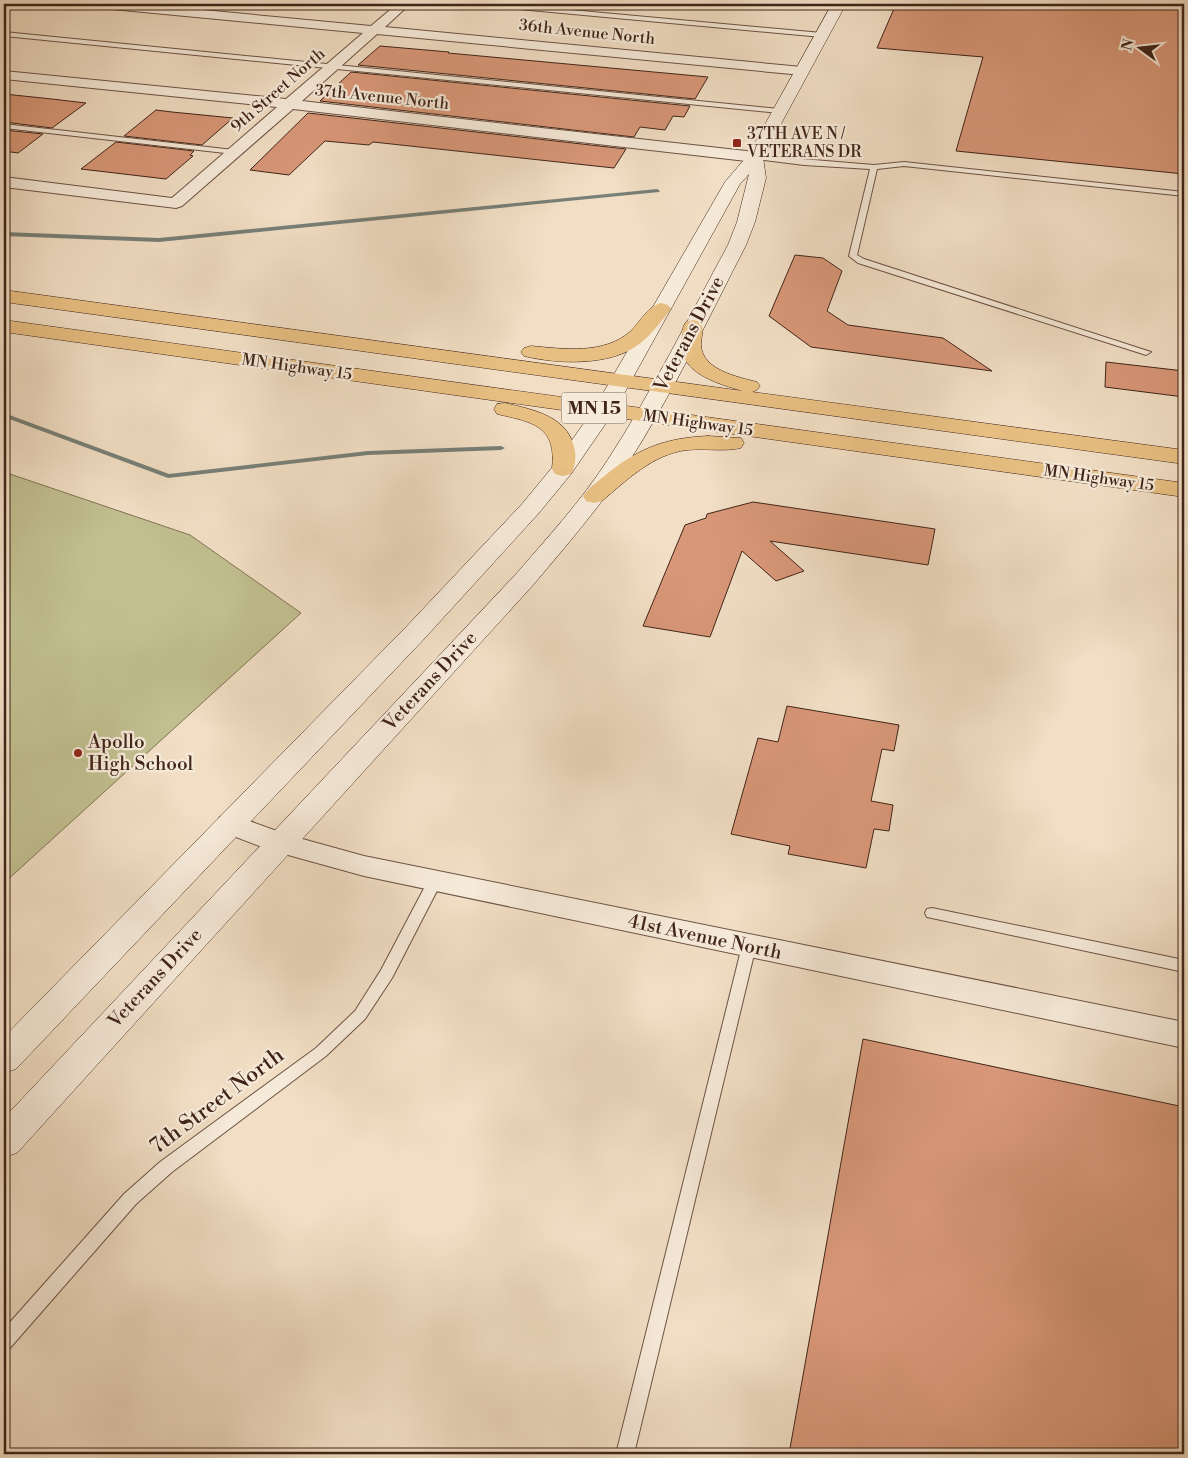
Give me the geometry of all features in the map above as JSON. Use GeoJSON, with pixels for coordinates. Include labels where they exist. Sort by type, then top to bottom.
{"type":"FeatureCollection","features":[{"type":"Feature","properties":{"kind":"highway","name":"MN Highway 15"},"geometry":{"type":"LineString","coordinates":[[4,296],[1184,457]]}},
{"type":"Feature","properties":{"kind":"highway"},"geometry":{"type":"LineString","coordinates":[[197,323],[537,353],[579,354],[608,350],[626,344],[643,330],[661,309]]}},
{"type":"Feature","properties":{"kind":"highway","name":"MN Highway 15"},"geometry":{"type":"LineString","coordinates":[[4,326],[1184,490]]}},
{"type":"Feature","properties":{"kind":"highway"},"geometry":{"type":"LineString","coordinates":[[693,326],[691,346],[693,353],[707,370],[719,376],[756,388],[928,422]]}},
{"type":"Feature","properties":{"kind":"highway"},"geometry":{"type":"LineString","coordinates":[[226,357],[524,414],[550,426],[561,438],[566,452],[563,469]]}},
{"type":"Feature","properties":{"kind":"highway"},"geometry":{"type":"LineString","coordinates":[[594,496],[644,456],[666,446],[693,442],[736,443],[1056,472]]}},
{"type":"Feature","properties":{"kind":"main road","name":"Veterans Drive"},"geometry":{"type":"LineString","coordinates":[[4,1059],[469,576],[530,509],[563,469],[604,410],[733,182],[755,157],[839,4]]}},
{"type":"Feature","properties":{"kind":"main road","name":"Veterans Drive"},"geometry":{"type":"LineString","coordinates":[[4,1142],[525,579],[594,496],[616,465],[646,416],[737,245],[746,222],[758,178],[755,157]]}},
{"type":"Feature","properties":{"kind":"street","name":"36th Avenue North"},"geometry":{"type":"LineString","coordinates":[[101,4],[802,71]]}},
{"type":"Feature","properties":{"kind":"street","name":"9th Street North"},"geometry":{"type":"LineString","coordinates":[[4,182],[176,203],[404,4]]}},
{"type":"Feature","properties":{"kind":"street","name":"37th Avenue North"},"geometry":{"type":"LineString","coordinates":[[4,75],[289,104],[755,157]]}},
{"type":"Feature","properties":{"kind":"street","name":"41st Avenue North"},"geometry":{"type":"LineString","coordinates":[[230,824],[280,843],[322,855],[435,881],[1184,1035]]}},
{"type":"Feature","properties":{"kind":"lane"},"geometry":{"type":"LineString","coordinates":[[487,4],[822,34]]}},
{"type":"Feature","properties":{"kind":"lane"},"geometry":{"type":"LineString","coordinates":[[4,34],[331,68],[779,111]]}},
{"type":"Feature","properties":{"kind":"lane"},"geometry":{"type":"LineString","coordinates":[[4,126],[234,152]]}},
{"type":"Feature","properties":{"kind":"lane"},"geometry":{"type":"LineString","coordinates":[[755,157],[804,163],[874,166],[904,164],[1184,194]]}},
{"type":"Feature","properties":{"kind":"lane"},"geometry":{"type":"LineString","coordinates":[[874,166],[854,256],[861,261],[1146,352]]}},
{"type":"Feature","properties":{"kind":"lane","name":"7th Street North"},"geometry":{"type":"LineString","coordinates":[[4,1342],[130,1199],[166,1167],[321,1052],[360,1015],[387,974],[435,881]]}},
{"type":"Feature","properties":{"kind":"lane"},"geometry":{"type":"LineString","coordinates":[[932,913],[1184,966]]}},
{"type":"Feature","properties":{"kind":"lane"},"geometry":{"type":"LineString","coordinates":[[625,1454],[749,946]]}},
{"type":"Feature","properties":{"kind":"shaded area","name":"Apollo High School"},"geometry":{"type":"Polygon","coordinates":[[[4,472],[190,535],[301,613],[4,883],[4,472]]]}},
{"type":"Feature","properties":{"kind":"building"},"geometry":{"type":"Polygon","coordinates":[[[896,4],[1184,4],[1184,174],[956,151],[983,57],[877,48],[896,4]]]}},
{"type":"Feature","properties":{"kind":"building"},"geometry":{"type":"Polygon","coordinates":[[[380,46],[708,77],[695,99],[358,65],[380,46]]]}},
{"type":"Feature","properties":{"kind":"building"},"geometry":{"type":"Polygon","coordinates":[[[351,72],[690,106],[684,117],[673,116],[665,130],[640,127],[634,137],[320,101],[351,72]]]}},
{"type":"Feature","properties":{"kind":"building"},"geometry":{"type":"Polygon","coordinates":[[[4,94],[86,103],[52,128],[4,122],[4,94]]]}},
{"type":"Feature","properties":{"kind":"building"},"geometry":{"type":"Polygon","coordinates":[[[156,110],[233,118],[202,145],[124,136],[156,110]]]}},
{"type":"Feature","properties":{"kind":"building"},"geometry":{"type":"Polygon","coordinates":[[[308,113],[626,149],[614,168],[373,142],[369,145],[325,141],[289,175],[250,170],[308,113]]]}},
{"type":"Feature","properties":{"kind":"building"},"geometry":{"type":"Polygon","coordinates":[[[4,130],[43,134],[18,153],[4,151],[4,130]]]}},
{"type":"Feature","properties":{"kind":"building"},"geometry":{"type":"Polygon","coordinates":[[[116,142],[194,151],[190,155],[193,156],[166,179],[81,169],[116,142]]]}},
{"type":"Feature","properties":{"kind":"building"},"geometry":{"type":"Polygon","coordinates":[[[795,255],[823,258],[842,271],[827,311],[848,325],[943,338],[992,371],[811,347],[769,316],[795,255]]]}},
{"type":"Feature","properties":{"kind":"building"},"geometry":{"type":"Polygon","coordinates":[[[1106,362],[1184,371],[1184,397],[1105,387],[1106,362]]]}},
{"type":"Feature","properties":{"kind":"building"},"geometry":{"type":"Polygon","coordinates":[[[753,502],[935,529],[928,565],[770,541],[804,571],[776,581],[742,551],[710,637],[643,626],[685,525],[706,518],[707,514],[753,502]]]}},
{"type":"Feature","properties":{"kind":"building"},"geometry":{"type":"Polygon","coordinates":[[[787,706],[899,725],[894,751],[882,749],[871,801],[893,805],[889,831],[874,829],[866,868],[788,854],[790,846],[731,834],[758,738],[778,742],[787,706]]]}},
{"type":"Feature","properties":{"kind":"building"},"geometry":{"type":"Polygon","coordinates":[[[863,1039],[1184,1107],[1184,1454],[789,1454],[863,1039]]]}},
{"type":"Feature","properties":{"kind":"waterway"},"geometry":{"type":"LineString","coordinates":[[4,234],[159,240],[657,191]]}},
{"type":"Feature","properties":{"kind":"waterway"},"geometry":{"type":"LineString","coordinates":[[4,415],[168,476],[368,453],[501,448]]}},
{"type":"Feature","properties":{"kind":"place","name":"37TH AVE N / VETERANS DR"},"geometry":{"type":"Point","coordinates":[737,143]}},
{"type":"Feature","properties":{"kind":"place","name":"Apollo High School"},"geometry":{"type":"Point","coordinates":[78,753]}}]}
